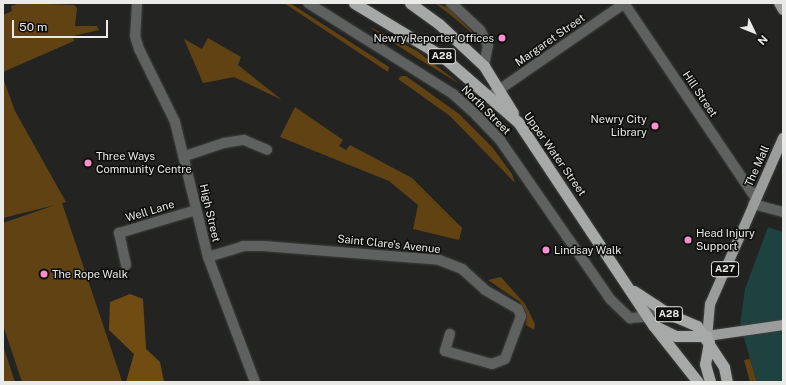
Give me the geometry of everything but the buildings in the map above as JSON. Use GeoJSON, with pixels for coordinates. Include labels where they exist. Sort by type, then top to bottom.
{"type":"FeatureCollection","features":[{"type":"Feature","properties":{"kind":"highway","name":"A28"},"geometry":{"type":"LineString","coordinates":[[410,3],[439,24],[484,66],[500,90],[518,122]]}},
{"type":"Feature","properties":{"kind":"highway","name":"Upper Water Street"},"geometry":{"type":"LineString","coordinates":[[356,4],[442,56],[490,96],[518,122],[631,290],[650,321]]}},
{"type":"Feature","properties":{"kind":"highway","name":"Upper Water Street"},"geometry":{"type":"LineString","coordinates":[[631,290],[697,326],[708,339]]}},
{"type":"Feature","properties":{"kind":"highway","name":"A28"},"geometry":{"type":"LineString","coordinates":[[650,321],[676,336],[708,339],[724,367],[727,382]]}},
{"type":"Feature","properties":{"kind":"highway","name":"A28"},"geometry":{"type":"LineString","coordinates":[[650,321],[698,382]]}},
{"type":"Feature","properties":{"kind":"highway"},"geometry":{"type":"LineString","coordinates":[[708,339],[705,364],[710,382]]}},
{"type":"Feature","properties":{"kind":"main road"},"geometry":{"type":"LineString","coordinates":[[779,3],[783,10]]}},
{"type":"Feature","properties":{"kind":"main road","name":"The Mall"},"geometry":{"type":"LineString","coordinates":[[755,201],[783,138]]}},
{"type":"Feature","properties":{"kind":"main road","name":"A27"},"geometry":{"type":"LineString","coordinates":[[708,339],[710,304],[755,201]]}},
{"type":"Feature","properties":{"kind":"main road"},"geometry":{"type":"LineString","coordinates":[[708,339],[783,325]]}},
{"type":"Feature","properties":{"kind":"street","name":"High Street"},"geometry":{"type":"LineString","coordinates":[[136,3],[135,36],[139,49],[171,111],[185,156],[196,210],[208,257],[255,382]]}},
{"type":"Feature","properties":{"kind":"street","name":"North Street"},"geometry":{"type":"LineString","coordinates":[[308,3],[453,94],[476,115],[500,140],[599,284],[630,318],[650,321]]}},
{"type":"Feature","properties":{"kind":"street"},"geometry":{"type":"LineString","coordinates":[[451,3],[480,30],[488,45],[484,66]]}},
{"type":"Feature","properties":{"kind":"street","name":"Margaret Street"},"geometry":{"type":"LineString","coordinates":[[490,96],[624,3]]}},
{"type":"Feature","properties":{"kind":"street","name":"Hill Street"},"geometry":{"type":"LineString","coordinates":[[624,3],[755,201]]}},
{"type":"Feature","properties":{"kind":"street"},"geometry":{"type":"LineString","coordinates":[[185,156],[224,143],[244,140],[267,150]]}},
{"type":"Feature","properties":{"kind":"street"},"geometry":{"type":"LineString","coordinates":[[755,201],[765,207],[783,212]]}},
{"type":"Feature","properties":{"kind":"street","name":"Well Lane"},"geometry":{"type":"LineString","coordinates":[[126,265],[119,233],[196,210]]}},
{"type":"Feature","properties":{"kind":"street","name":"Saint Clare's Avenue"},"geometry":{"type":"LineString","coordinates":[[208,257],[243,246],[263,246],[439,260],[462,269],[484,290],[518,309],[521,316],[505,359],[492,364],[445,351],[450,334]]}},
{"type":"Feature","properties":{"kind":"street"},"geometry":{"type":"LineString","coordinates":[[650,321],[656,305]]}},
{"type":"Feature","properties":{"kind":"shaded area"},"geometry":{"type":"Polygon","coordinates":[[[20,3],[74,5],[77,8],[75,26],[97,26],[99,30],[73,36],[74,41],[3,72],[3,15],[12,11],[11,6],[20,3]]]}},
{"type":"Feature","properties":{"kind":"shaded area"},"geometry":{"type":"Polygon","coordinates":[[[284,3],[290,3],[389,67],[388,72],[284,3]]]}},
{"type":"Feature","properties":{"kind":"shaded area"},"geometry":{"type":"Polygon","coordinates":[[[435,3],[449,8],[481,41],[452,16],[435,3]]]}},
{"type":"Feature","properties":{"kind":"shaded area"},"geometry":{"type":"Polygon","coordinates":[[[368,26],[417,51],[460,84],[417,58],[368,26]]]}},
{"type":"Feature","properties":{"kind":"shaded area"},"geometry":{"type":"Polygon","coordinates":[[[208,38],[241,57],[238,65],[282,100],[234,77],[203,83],[184,39],[202,49],[208,38]]]}},
{"type":"Feature","properties":{"kind":"shaded area"},"geometry":{"type":"Polygon","coordinates":[[[401,76],[406,76],[459,114],[492,147],[512,174],[515,183],[450,116],[398,79],[401,76]]]}},
{"type":"Feature","properties":{"kind":"shaded area","name":"The Rope Walk"},"geometry":{"type":"Polygon","coordinates":[[[3,78],[15,111],[66,202],[62,203],[122,381],[22,382],[3,325],[3,223],[55,205],[3,218],[3,78]]]}},
{"type":"Feature","properties":{"kind":"shaded area"},"geometry":{"type":"Polygon","coordinates":[[[295,107],[343,140],[339,146],[346,150],[350,145],[412,178],[462,228],[459,240],[413,229],[418,205],[389,181],[280,137],[295,107]]]}},
{"type":"Feature","properties":{"kind":"shaded area"},"geometry":{"type":"Polygon","coordinates":[[[501,277],[525,304],[535,324],[534,330],[526,325],[527,315],[520,302],[488,280],[501,277]]]}},
{"type":"Feature","properties":{"kind":"shaded area"},"geometry":{"type":"Polygon","coordinates":[[[130,294],[143,299],[146,349],[160,362],[164,382],[126,382],[134,354],[109,330],[110,302],[130,294]]]}},
{"type":"Feature","properties":{"kind":"shaded area"},"geometry":{"type":"Polygon","coordinates":[[[3,346],[15,382],[3,382],[3,346]]]}},
{"type":"Feature","properties":{"kind":"shaded area"},"geometry":{"type":"Polygon","coordinates":[[[750,359],[757,382],[750,382],[744,360],[750,359]]]}},
{"type":"Feature","properties":{"kind":"water"},"geometry":{"type":"Polygon","coordinates":[[[768,227],[783,232],[783,382],[757,382],[740,325],[745,289],[768,227]]]}},
{"type":"Feature","properties":{"kind":"place","name":"Newry Reporter Offices"},"geometry":{"type":"Point","coordinates":[502,38]}},
{"type":"Feature","properties":{"kind":"place","name":"Newry City Library"},"geometry":{"type":"Point","coordinates":[655,126]}},
{"type":"Feature","properties":{"kind":"place","name":"Three Ways Community Centre"},"geometry":{"type":"Point","coordinates":[88,163]}},
{"type":"Feature","properties":{"kind":"place","name":"Head Injury Support"},"geometry":{"type":"Point","coordinates":[688,240]}},
{"type":"Feature","properties":{"kind":"place","name":"Lindsay Walk"},"geometry":{"type":"Point","coordinates":[546,250]}},
{"type":"Feature","properties":{"kind":"place","name":"The Rope Walk"},"geometry":{"type":"Point","coordinates":[44,274]}}]}
